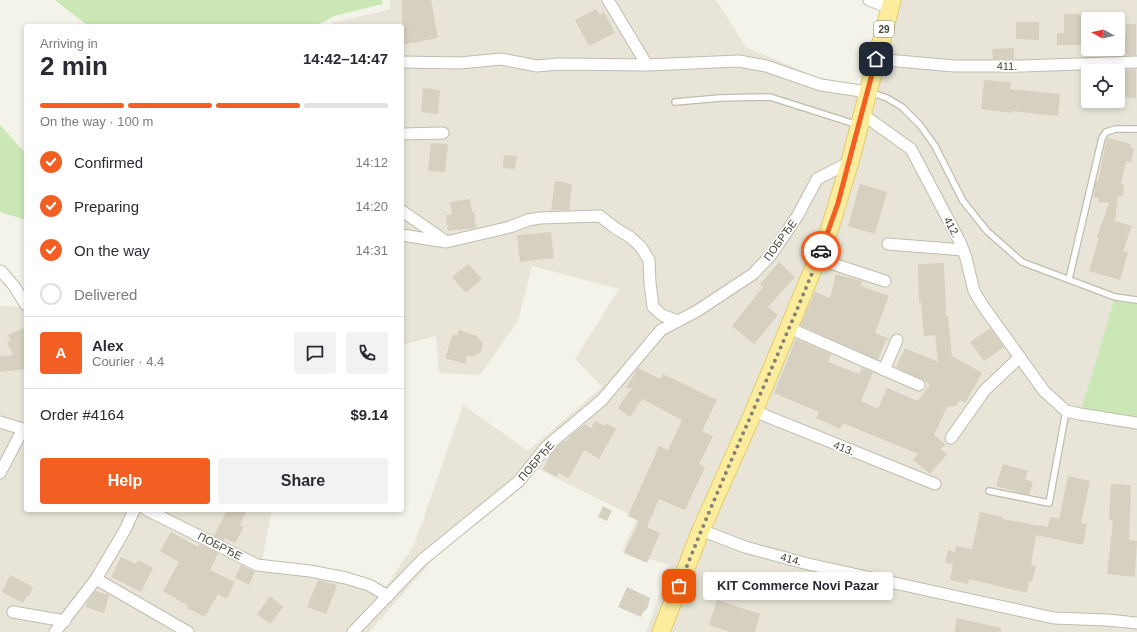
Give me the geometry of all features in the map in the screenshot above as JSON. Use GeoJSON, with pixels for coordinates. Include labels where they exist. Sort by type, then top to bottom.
{"type":"FeatureCollection","features":[{"type":"Feature","properties":{"kind":"main road","name":"29"},"geometry":{"type":"LineString","coordinates":[[661,632],[701,530],[754,411],[829,231],[850,162],[891,4]]}},
{"type":"Feature","properties":{"kind":"street"},"geometry":{"type":"LineString","coordinates":[[608,0],[647,65]]}},
{"type":"Feature","properties":{"kind":"street"},"geometry":{"type":"LineString","coordinates":[[869,0],[891,4]]}},
{"type":"Feature","properties":{"kind":"street"},"geometry":{"type":"LineString","coordinates":[[404,62],[460,63],[501,59],[537,66],[559,64],[647,65],[726,61],[751,62],[821,85],[868,92]]}},
{"type":"Feature","properties":{"kind":"street","name":"411."},"geometry":{"type":"LineString","coordinates":[[876,59],[954,66],[1022,66],[1137,62]]}},
{"type":"Feature","properties":{"kind":"street","name":"412."},"geometry":{"type":"LineString","coordinates":[[860,120],[911,149],[963,250],[974,291],[983,306],[1044,391],[1066,411]]}},
{"type":"Feature","properties":{"kind":"street"},"geometry":{"type":"LineString","coordinates":[[404,134],[442,134]]}},
{"type":"Feature","properties":{"kind":"street","name":"ПОБРЂЕ"},"geometry":{"type":"LineString","coordinates":[[354,632],[422,560],[519,481],[546,447],[602,400],[661,330],[697,311],[753,274],[771,255],[798,215],[817,179],[850,162]]}},
{"type":"Feature","properties":{"kind":"street"},"geometry":{"type":"LineString","coordinates":[[404,212],[446,242]]}},
{"type":"Feature","properties":{"kind":"street"},"geometry":{"type":"LineString","coordinates":[[404,235],[446,242],[510,228],[528,220],[540,218],[600,216],[615,228],[630,236],[641,247],[649,260],[653,308],[678,321]]}},
{"type":"Feature","properties":{"kind":"street"},"geometry":{"type":"LineString","coordinates":[[888,244],[963,250]]}},
{"type":"Feature","properties":{"kind":"street"},"geometry":{"type":"LineString","coordinates":[[818,259],[884,281]]}},
{"type":"Feature","properties":{"kind":"street"},"geometry":{"type":"LineString","coordinates":[[1,271],[14,286],[24,302]]}},
{"type":"Feature","properties":{"kind":"street"},"geometry":{"type":"LineString","coordinates":[[789,328],[919,385]]}},
{"type":"Feature","properties":{"kind":"street"},"geometry":{"type":"LineString","coordinates":[[884,370],[897,340]]}},
{"type":"Feature","properties":{"kind":"street"},"geometry":{"type":"LineString","coordinates":[[951,438],[985,390],[1020,357]]}},
{"type":"Feature","properties":{"kind":"street","name":"413."},"geometry":{"type":"LineString","coordinates":[[754,411],[935,484]]}},
{"type":"Feature","properties":{"kind":"street"},"geometry":{"type":"LineString","coordinates":[[1066,411],[1137,423]]}},
{"type":"Feature","properties":{"kind":"street"},"geometry":{"type":"LineString","coordinates":[[0,422],[24,430],[0,472]]}},
{"type":"Feature","properties":{"kind":"street"},"geometry":{"type":"LineString","coordinates":[[55,632],[96,579],[133,512]]}},
{"type":"Feature","properties":{"kind":"street","name":"ПОБРЂЕ"},"geometry":{"type":"LineString","coordinates":[[151,512],[257,565],[310,570],[346,578],[369,585],[388,596]]}},
{"type":"Feature","properties":{"kind":"street","name":"414."},"geometry":{"type":"LineString","coordinates":[[701,530],[745,547],[808,564],[1054,618],[1137,623]]}},
{"type":"Feature","properties":{"kind":"street"},"geometry":{"type":"LineString","coordinates":[[96,579],[188,632]]}},
{"type":"Feature","properties":{"kind":"street"},"geometry":{"type":"LineString","coordinates":[[13,612],[64,621]]}},
{"type":"Feature","properties":{"kind":"lane"},"geometry":{"type":"LineString","coordinates":[[868,92],[887,98],[902,107],[920,124],[935,146],[963,201],[987,231],[1022,262],[1069,278],[1116,297],[1137,300]]}},
{"type":"Feature","properties":{"kind":"lane"},"geometry":{"type":"LineString","coordinates":[[675,102],[704,99],[770,97],[860,120]]}},
{"type":"Feature","properties":{"kind":"lane"},"geometry":{"type":"LineString","coordinates":[[1069,278],[1102,138],[1106,132],[1116,129],[1137,129]]}},
{"type":"Feature","properties":{"kind":"lane"},"geometry":{"type":"LineString","coordinates":[[989,491],[1049,502],[1066,411]]}},
{"type":"Feature","properties":{"kind":"shaded area"},"geometry":{"type":"Polygon","coordinates":[[[390,0],[716,0],[746,47],[821,79],[868,92],[891,6],[875,0],[1137,0],[1137,632],[646,632],[670,565],[622,551],[637,518],[538,469],[522,488],[439,553],[369,632],[0,632],[0,306],[24,307],[24,512],[272,512],[262,560],[350,582],[380,595],[414,545],[463,405],[528,451],[602,387],[575,359],[619,289],[532,266],[518,321],[480,375],[439,373],[436,336],[404,344],[404,24],[331,24],[391,9],[390,0]]]}},
{"type":"Feature","properties":{"kind":"green space"},"geometry":{"type":"Polygon","coordinates":[[[55,0],[382,0],[383,4],[334,16],[319,24],[85,24],[55,0]]]}},
{"type":"Feature","properties":{"kind":"green space"},"geometry":{"type":"Polygon","coordinates":[[[0,125],[24,152],[24,219],[0,212],[0,125]]]}},
{"type":"Feature","properties":{"kind":"green space"},"geometry":{"type":"Polygon","coordinates":[[[1115,297],[1137,300],[1137,423],[1080,414],[1115,297]]]}},
{"type":"Feature","properties":{"kind":"building"},"geometry":{"type":"Polygon","coordinates":[[[402,0],[431,0],[438,38],[404,45],[404,24],[402,24],[402,0]]]}},
{"type":"Feature","properties":{"kind":"building"},"geometry":{"type":"Polygon","coordinates":[[[596,9],[600,15],[604,12],[615,33],[589,46],[575,20],[596,9]]]}},
{"type":"Feature","properties":{"kind":"building"},"geometry":{"type":"Polygon","coordinates":[[[1064,14],[1081,14],[1081,45],[1057,45],[1057,33],[1064,33],[1064,14]]]}},
{"type":"Feature","properties":{"kind":"building"},"geometry":{"type":"Polygon","coordinates":[[[1016,22],[1039,22],[1039,40],[1016,39],[1016,22]]]}},
{"type":"Feature","properties":{"kind":"building"},"geometry":{"type":"Polygon","coordinates":[[[1126,24],[1136,24],[1136,55],[1125,55],[1126,24]]]}},
{"type":"Feature","properties":{"kind":"building"},"geometry":{"type":"Polygon","coordinates":[[[1014,48],[1014,59],[993,59],[992,49],[1014,48]]]}},
{"type":"Feature","properties":{"kind":"building"},"geometry":{"type":"Polygon","coordinates":[[[1125,69],[1136,69],[1136,98],[1125,97],[1125,69]]]}},
{"type":"Feature","properties":{"kind":"building"},"geometry":{"type":"Polygon","coordinates":[[[984,80],[1011,82],[1010,89],[1060,94],[1058,116],[981,109],[984,80]]]}},
{"type":"Feature","properties":{"kind":"building"},"geometry":{"type":"Polygon","coordinates":[[[423,88],[440,90],[438,114],[421,112],[423,88]]]}},
{"type":"Feature","properties":{"kind":"building"},"geometry":{"type":"Polygon","coordinates":[[[1107,138],[1131,144],[1130,147],[1134,148],[1131,162],[1126,161],[1121,184],[1124,185],[1123,197],[1118,196],[1115,221],[1132,226],[1123,251],[1128,252],[1120,280],[1089,271],[1099,238],[1097,237],[1109,203],[1098,202],[1099,198],[1094,198],[1095,185],[1096,181],[1098,181],[1107,138]]]}},
{"type":"Feature","properties":{"kind":"building"},"geometry":{"type":"Polygon","coordinates":[[[431,143],[448,144],[445,172],[428,171],[431,143]]]}},
{"type":"Feature","properties":{"kind":"building"},"geometry":{"type":"Polygon","coordinates":[[[504,155],[517,156],[515,169],[503,168],[504,155]]]}},
{"type":"Feature","properties":{"kind":"building"},"geometry":{"type":"Polygon","coordinates":[[[555,181],[572,184],[569,210],[551,210],[555,181]]]}},
{"type":"Feature","properties":{"kind":"building"},"geometry":{"type":"Polygon","coordinates":[[[860,184],[887,192],[875,234],[848,226],[860,184]]]}},
{"type":"Feature","properties":{"kind":"building"},"geometry":{"type":"Polygon","coordinates":[[[470,199],[472,212],[474,212],[476,228],[448,231],[446,215],[452,214],[450,202],[470,199]]]}},
{"type":"Feature","properties":{"kind":"building"},"geometry":{"type":"Polygon","coordinates":[[[551,232],[554,258],[520,262],[517,235],[551,232]]]}},
{"type":"Feature","properties":{"kind":"building"},"geometry":{"type":"Polygon","coordinates":[[[779,262],[795,277],[768,307],[778,315],[754,344],[732,326],[763,287],[760,284],[779,262]]]}},
{"type":"Feature","properties":{"kind":"building"},"geometry":{"type":"Polygon","coordinates":[[[944,263],[946,316],[948,316],[952,356],[982,373],[965,403],[960,400],[956,406],[947,407],[934,435],[945,444],[941,449],[947,454],[930,474],[913,460],[918,454],[843,423],[840,429],[816,418],[819,412],[774,393],[796,339],[831,354],[828,362],[859,374],[862,368],[873,372],[861,401],[878,409],[887,388],[918,401],[930,384],[896,367],[905,348],[938,362],[935,335],[924,336],[921,302],[919,302],[918,264],[944,263]]]}},
{"type":"Feature","properties":{"kind":"building"},"geometry":{"type":"Polygon","coordinates":[[[468,264],[482,279],[466,293],[452,277],[468,264]]]}},
{"type":"Feature","properties":{"kind":"building"},"geometry":{"type":"Polygon","coordinates":[[[836,274],[862,281],[861,286],[889,296],[875,333],[890,339],[886,340],[878,360],[800,325],[815,292],[830,298],[836,274]]]}},
{"type":"Feature","properties":{"kind":"building"},"geometry":{"type":"Polygon","coordinates":[[[24,328],[24,369],[0,372],[0,356],[13,355],[7,342],[11,341],[8,335],[24,328]]]}},
{"type":"Feature","properties":{"kind":"building"},"geometry":{"type":"Polygon","coordinates":[[[990,328],[1004,347],[984,361],[970,342],[990,328]]]}},
{"type":"Feature","properties":{"kind":"building"},"geometry":{"type":"Polygon","coordinates":[[[459,330],[477,336],[483,344],[481,352],[472,357],[467,355],[465,364],[445,358],[453,334],[457,336],[459,330]]]}},
{"type":"Feature","properties":{"kind":"building"},"geometry":{"type":"Polygon","coordinates":[[[638,368],[660,379],[663,374],[717,400],[702,431],[713,436],[699,464],[705,467],[685,510],[659,499],[647,527],[660,533],[647,563],[624,553],[639,521],[628,516],[659,446],[668,450],[682,420],[642,399],[630,417],[618,408],[632,388],[626,388],[638,368]]]}},
{"type":"Feature","properties":{"kind":"building"},"geometry":{"type":"Polygon","coordinates":[[[595,421],[604,426],[606,423],[616,429],[599,459],[584,450],[569,478],[559,473],[556,477],[543,469],[553,450],[564,441],[567,441],[570,436],[585,424],[591,428],[595,421]]]}},
{"type":"Feature","properties":{"kind":"building"},"geometry":{"type":"Polygon","coordinates":[[[1003,464],[1028,471],[1025,479],[1033,482],[1029,495],[996,486],[1003,464]]]}},
{"type":"Feature","properties":{"kind":"building"},"geometry":{"type":"Polygon","coordinates":[[[1068,476],[1090,481],[1081,523],[1087,524],[1083,545],[1036,535],[1031,565],[1036,566],[1032,582],[1029,581],[1027,593],[969,579],[968,584],[950,580],[953,564],[945,563],[948,550],[955,552],[956,546],[972,549],[980,512],[1003,517],[1002,519],[1048,527],[1050,517],[1059,519],[1068,476]]]}},
{"type":"Feature","properties":{"kind":"building"},"geometry":{"type":"Polygon","coordinates":[[[1111,484],[1131,485],[1129,540],[1137,541],[1135,577],[1107,574],[1113,521],[1109,520],[1111,484]]]}},
{"type":"Feature","properties":{"kind":"building"},"geometry":{"type":"Polygon","coordinates":[[[603,506],[612,511],[607,521],[598,517],[603,506]]]}},
{"type":"Feature","properties":{"kind":"building"},"geometry":{"type":"Polygon","coordinates":[[[226,512],[246,512],[240,525],[244,527],[235,543],[225,538],[224,541],[214,536],[226,512]]]}},
{"type":"Feature","properties":{"kind":"building"},"geometry":{"type":"Polygon","coordinates":[[[171,532],[198,547],[199,544],[218,553],[210,570],[235,582],[227,599],[218,594],[205,617],[187,608],[188,606],[163,591],[179,562],[160,551],[171,532]]]}},
{"type":"Feature","properties":{"kind":"building"},"geometry":{"type":"Polygon","coordinates":[[[121,557],[136,564],[138,560],[153,568],[141,592],[111,577],[121,557]]]}},
{"type":"Feature","properties":{"kind":"building"},"geometry":{"type":"Polygon","coordinates":[[[241,565],[255,572],[249,585],[235,578],[241,565]]]}},
{"type":"Feature","properties":{"kind":"building"},"geometry":{"type":"Polygon","coordinates":[[[10,575],[33,587],[29,596],[27,595],[23,603],[2,592],[10,575]]]}},
{"type":"Feature","properties":{"kind":"building"},"geometry":{"type":"Polygon","coordinates":[[[318,580],[337,585],[326,614],[307,607],[318,580]]]}},
{"type":"Feature","properties":{"kind":"building"},"geometry":{"type":"Polygon","coordinates":[[[627,587],[650,598],[647,609],[643,612],[641,617],[618,607],[627,587]]]}},
{"type":"Feature","properties":{"kind":"building"},"geometry":{"type":"Polygon","coordinates":[[[95,591],[109,595],[104,613],[86,607],[87,602],[95,591]]]}},
{"type":"Feature","properties":{"kind":"building"},"geometry":{"type":"Polygon","coordinates":[[[270,596],[283,607],[270,624],[257,614],[270,596]]]}},
{"type":"Feature","properties":{"kind":"building"},"geometry":{"type":"Polygon","coordinates":[[[717,600],[760,614],[755,632],[730,632],[709,625],[717,600]]]}},
{"type":"Feature","properties":{"kind":"building"},"geometry":{"type":"Polygon","coordinates":[[[957,618],[1001,628],[1001,632],[954,632],[957,618]]]}},
{"type":"Feature","properties":{"kind":"way so far"},"geometry":{"type":"LineString","coordinates":[[679,586],[701,530],[754,411],[821,251]]}},
{"type":"Feature","properties":{"kind":"place","name":"KIT Commerce Novi Pazar"},"geometry":{"type":"Point","coordinates":[679,586]}},
{"type":"Feature","properties":{"kind":"route"},"geometry":{"type":"LineString","coordinates":[[821,251],[829,231],[850,162],[876,59]]}}]}
